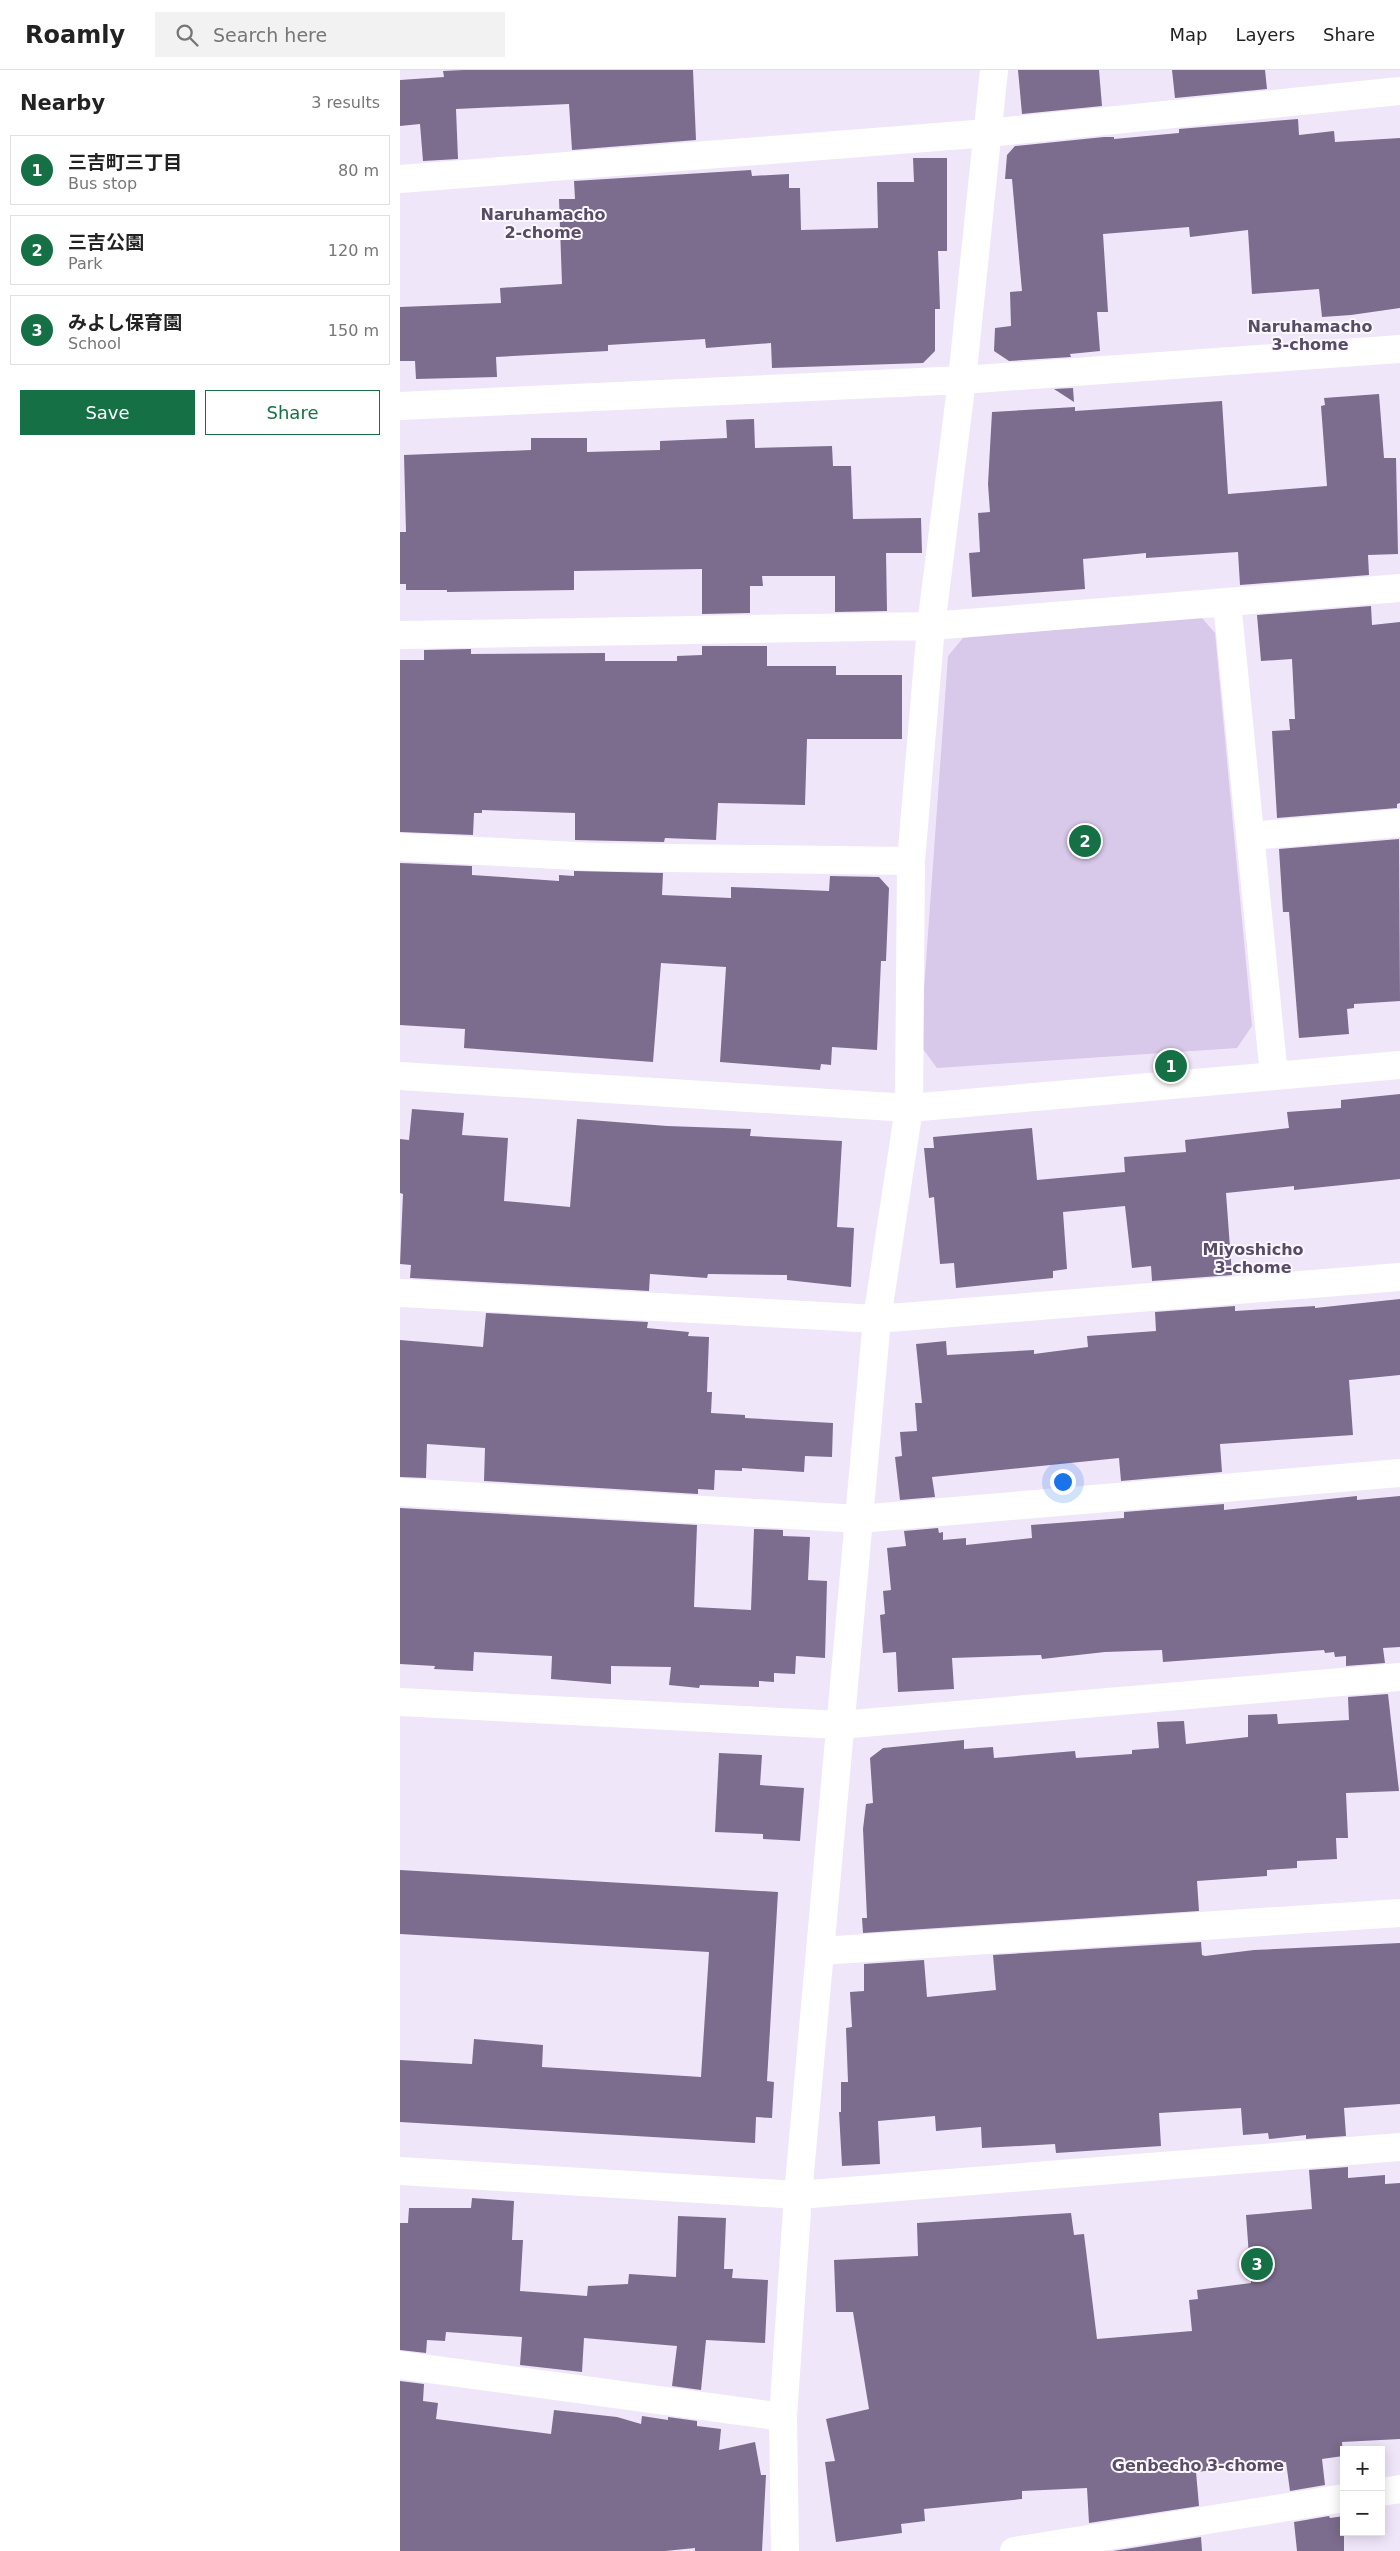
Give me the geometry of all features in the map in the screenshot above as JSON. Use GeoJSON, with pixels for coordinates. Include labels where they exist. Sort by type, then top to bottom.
{"type":"FeatureCollection","features":[{"type":"Feature","properties":{"kind":"street"},"geometry":{"type":"LineString","coordinates":[[785,2551],[784,2417],[798,2195],[877,1319],[909,1108],[911,861],[931,626],[962,380],[994,70]]}},
{"type":"Feature","properties":{"kind":"street"},"geometry":{"type":"LineString","coordinates":[[400,179],[988,132],[1400,91]]}},
{"type":"Feature","properties":{"kind":"street"},"geometry":{"type":"LineString","coordinates":[[400,406],[962,380],[1400,349]]}},
{"type":"Feature","properties":{"kind":"street"},"geometry":{"type":"LineString","coordinates":[[400,634],[931,626],[1400,588]]}},
{"type":"Feature","properties":{"kind":"street"},"geometry":{"type":"LineString","coordinates":[[1227,602],[1274,1076]]}},
{"type":"Feature","properties":{"kind":"street"},"geometry":{"type":"LineString","coordinates":[[1250,836],[1400,823]]}},
{"type":"Feature","properties":{"kind":"street"},"geometry":{"type":"LineString","coordinates":[[400,847],[597,857],[911,861]]}},
{"type":"Feature","properties":{"kind":"street"},"geometry":{"type":"LineString","coordinates":[[400,1076],[909,1108],[1400,1065]]}},
{"type":"Feature","properties":{"kind":"street"},"geometry":{"type":"LineString","coordinates":[[400,1293],[877,1319],[1400,1277]]}},
{"type":"Feature","properties":{"kind":"street"},"geometry":{"type":"LineString","coordinates":[[400,1492],[859,1519],[1400,1473]]}},
{"type":"Feature","properties":{"kind":"street"},"geometry":{"type":"LineString","coordinates":[[400,1702],[840,1725],[1400,1676]]}},
{"type":"Feature","properties":{"kind":"street"},"geometry":{"type":"LineString","coordinates":[[820,1951],[1400,1913]]}},
{"type":"Feature","properties":{"kind":"street"},"geometry":{"type":"LineString","coordinates":[[400,2171],[798,2195],[1400,2147]]}},
{"type":"Feature","properties":{"kind":"street"},"geometry":{"type":"LineString","coordinates":[[400,2365],[784,2417]]}},
{"type":"Feature","properties":{"kind":"street"},"geometry":{"type":"LineString","coordinates":[[1385,2491],[1400,2488]]}},
{"type":"Feature","properties":{"kind":"street"},"geometry":{"type":"LineString","coordinates":[[1014,2551],[1340,2499]]}},
{"type":"Feature","properties":{"kind":"shaded area"},"geometry":{"type":"Polygon","coordinates":[[[1201,617],[1215,633],[1252,1026],[1237,1048],[937,1068],[920,1045],[948,656],[963,638],[1201,617]]]}},
{"type":"Feature","properties":{"kind":"building"},"geometry":{"type":"Polygon","coordinates":[[[693,70],[696,140],[572,150],[569,104],[456,109],[458,159],[423,161],[420,124],[400,126],[400,80],[444,77],[443,71],[693,70]]]}},
{"type":"Feature","properties":{"kind":"building"},"geometry":{"type":"Polygon","coordinates":[[[1018,70],[1099,70],[1102,106],[1022,114],[1018,70]]]}},
{"type":"Feature","properties":{"kind":"building"},"geometry":{"type":"Polygon","coordinates":[[[1172,70],[1265,70],[1267,89],[1175,98],[1172,70]]]}},
{"type":"Feature","properties":{"kind":"building"},"geometry":{"type":"Polygon","coordinates":[[[1298,119],[1299,135],[1334,131],[1335,142],[1400,138],[1400,308],[1322,317],[1319,289],[1252,294],[1248,230],[1190,237],[1189,227],[1103,234],[1108,312],[1097,312],[1100,351],[1070,354],[1071,357],[1009,361],[994,351],[995,328],[1011,326],[1010,292],[1022,291],[1012,179],[1005,179],[1007,155],[1015,146],[1104,137],[1114,137],[1114,139],[1179,133],[1179,129],[1298,119]]]}},
{"type":"Feature","properties":{"kind":"building"},"geometry":{"type":"Polygon","coordinates":[[[913,158],[947,158],[947,251],[938,251],[940,309],[935,309],[935,351],[923,363],[772,368],[771,343],[706,348],[705,339],[608,345],[608,351],[496,357],[497,377],[416,379],[415,361],[400,361],[400,307],[501,303],[500,288],[562,284],[559,199],[575,199],[574,181],[751,170],[752,176],[789,174],[789,188],[800,188],[801,230],[878,228],[877,182],[914,182],[913,158]]]}},
{"type":"Feature","properties":{"kind":"building"},"geometry":{"type":"Polygon","coordinates":[[[1073,388],[1074,402],[1054,389],[1073,388]]]}},
{"type":"Feature","properties":{"kind":"building"},"geometry":{"type":"Polygon","coordinates":[[[1379,394],[1384,458],[1396,458],[1398,554],[1368,555],[1369,575],[1240,585],[1238,552],[1146,558],[1146,553],[1083,559],[1085,589],[972,597],[969,553],[980,552],[978,513],[990,512],[988,484],[992,412],[1075,407],[1075,411],[1222,401],[1228,494],[1327,486],[1321,406],[1325,405],[1324,398],[1379,394]]]}},
{"type":"Feature","properties":{"kind":"building"},"geometry":{"type":"Polygon","coordinates":[[[754,419],[755,448],[832,446],[833,466],[851,466],[853,519],[921,518],[922,553],[886,553],[887,611],[835,612],[835,576],[762,576],[763,586],[750,586],[750,613],[702,614],[702,569],[574,571],[574,590],[447,592],[447,590],[406,590],[406,584],[400,584],[400,532],[406,532],[404,455],[531,450],[531,438],[587,438],[587,452],[660,450],[660,441],[727,438],[726,420],[754,419]]]}},
{"type":"Feature","properties":{"kind":"building"},"geometry":{"type":"Polygon","coordinates":[[[1371,606],[1372,625],[1400,622],[1400,803],[1397,804],[1397,808],[1277,818],[1272,731],[1290,730],[1289,719],[1295,719],[1292,659],[1261,661],[1257,615],[1371,606]]]}},
{"type":"Feature","properties":{"kind":"building"},"geometry":{"type":"Polygon","coordinates":[[[702,646],[767,646],[767,666],[836,666],[836,675],[902,675],[902,739],[807,739],[805,805],[718,803],[716,840],[665,838],[664,842],[575,840],[575,813],[482,810],[482,813],[474,813],[473,835],[400,832],[400,660],[424,660],[424,650],[471,649],[471,654],[605,653],[605,661],[677,661],[677,656],[702,655],[702,646]]]}},
{"type":"Feature","properties":{"kind":"building"},"geometry":{"type":"Polygon","coordinates":[[[1399,839],[1400,1001],[1354,1004],[1354,1008],[1347,1009],[1349,1034],[1299,1038],[1289,912],[1283,912],[1279,849],[1399,839]]]}},
{"type":"Feature","properties":{"kind":"building"},"geometry":{"type":"Polygon","coordinates":[[[400,863],[472,866],[472,875],[559,881],[559,875],[574,876],[574,871],[663,873],[662,895],[731,898],[731,887],[829,891],[830,876],[879,877],[889,888],[886,961],[881,961],[877,1050],[832,1047],[831,1065],[821,1064],[820,1070],[720,1062],[726,967],[661,963],[653,1062],[464,1048],[465,1029],[400,1025],[400,863]]]}},
{"type":"Feature","properties":{"kind":"building"},"geometry":{"type":"Polygon","coordinates":[[[1400,1094],[1400,1179],[1294,1190],[1294,1186],[1226,1193],[1232,1275],[1152,1281],[1151,1266],[1132,1268],[1125,1206],[1063,1212],[1067,1269],[1053,1271],[1053,1278],[956,1288],[954,1263],[940,1264],[934,1197],[929,1198],[924,1148],[934,1148],[933,1137],[1032,1128],[1037,1180],[1125,1172],[1124,1157],[1186,1152],[1185,1140],[1289,1128],[1287,1112],[1341,1108],[1341,1100],[1400,1094]]]}},
{"type":"Feature","properties":{"kind":"building"},"geometry":{"type":"Polygon","coordinates":[[[412,1109],[464,1113],[462,1135],[508,1138],[504,1201],[570,1207],[577,1119],[667,1126],[751,1129],[750,1136],[842,1141],[837,1227],[854,1228],[851,1287],[787,1280],[787,1275],[708,1274],[707,1278],[650,1274],[649,1291],[410,1278],[411,1265],[400,1264],[403,1194],[400,1193],[400,1139],[409,1140],[412,1109]]]}},
{"type":"Feature","properties":{"kind":"building"},"geometry":{"type":"Polygon","coordinates":[[[1400,1299],[1400,1375],[1349,1380],[1353,1435],[1220,1444],[1222,1472],[1121,1481],[1119,1458],[932,1477],[935,1497],[900,1500],[895,1457],[902,1456],[900,1432],[917,1431],[915,1403],[922,1403],[916,1344],[946,1341],[947,1355],[1034,1350],[1034,1354],[1088,1347],[1087,1336],[1156,1331],[1155,1312],[1235,1306],[1235,1311],[1315,1306],[1315,1308],[1400,1299]]]}},
{"type":"Feature","properties":{"kind":"building"},"geometry":{"type":"Polygon","coordinates":[[[486,1313],[648,1322],[647,1328],[689,1332],[688,1336],[709,1337],[707,1392],[712,1392],[711,1413],[745,1415],[745,1418],[833,1423],[832,1457],[805,1456],[804,1472],[742,1468],[742,1471],[715,1470],[714,1490],[698,1489],[698,1494],[484,1481],[485,1448],[427,1444],[426,1478],[400,1477],[400,1340],[483,1347],[486,1313]]]}},
{"type":"Feature","properties":{"kind":"building"},"geometry":{"type":"Polygon","coordinates":[[[1357,1496],[1357,1500],[1400,1496],[1400,1647],[1383,1648],[1385,1663],[1346,1666],[1346,1656],[1335,1657],[1334,1652],[1325,1653],[1324,1650],[1163,1662],[1162,1650],[1105,1652],[1042,1659],[1041,1655],[952,1658],[954,1689],[898,1692],[896,1652],[883,1653],[880,1615],[885,1614],[883,1591],[891,1590],[887,1548],[906,1546],[904,1531],[938,1528],[939,1533],[943,1532],[943,1540],[966,1538],[966,1545],[1032,1538],[1031,1525],[1124,1518],[1124,1512],[1224,1504],[1224,1510],[1357,1496]]]}},
{"type":"Feature","properties":{"kind":"building"},"geometry":{"type":"Polygon","coordinates":[[[400,1508],[697,1525],[694,1607],[751,1610],[754,1529],[783,1530],[783,1536],[810,1537],[808,1580],[827,1581],[825,1658],[796,1656],[795,1674],[774,1673],[774,1682],[759,1681],[759,1687],[700,1685],[699,1688],[669,1685],[671,1667],[611,1666],[611,1684],[551,1679],[552,1656],[474,1652],[473,1671],[434,1669],[435,1666],[400,1664],[400,1508]]]}},
{"type":"Feature","properties":{"kind":"building"},"geometry":{"type":"Polygon","coordinates":[[[1388,1694],[1399,1791],[1346,1793],[1348,1838],[1336,1838],[1337,1859],[1297,1861],[1297,1868],[1267,1870],[1267,1876],[1197,1881],[1199,1911],[863,1933],[862,1918],[867,1918],[863,1829],[866,1804],[873,1803],[870,1758],[883,1748],[964,1740],[964,1749],[993,1747],[994,1758],[1075,1751],[1076,1758],[1132,1754],[1132,1750],[1159,1748],[1157,1722],[1184,1721],[1186,1744],[1248,1737],[1248,1715],[1277,1714],[1278,1724],[1349,1720],[1348,1697],[1388,1694]]]}},
{"type":"Feature","properties":{"kind":"building"},"geometry":{"type":"Polygon","coordinates":[[[719,1753],[762,1755],[760,1785],[804,1788],[800,1841],[763,1839],[763,1834],[715,1832],[719,1753]]]}},
{"type":"Feature","properties":{"kind":"building"},"geometry":{"type":"Polygon","coordinates":[[[400,1870],[778,1892],[767,2081],[774,2082],[772,2118],[756,2117],[755,2143],[400,2122],[400,2060],[472,2064],[474,2039],[543,2045],[542,2067],[701,2077],[709,1952],[400,1934],[400,1870]]]}},
{"type":"Feature","properties":{"kind":"building"},"geometry":{"type":"Polygon","coordinates":[[[1201,1942],[1202,1955],[1205,1956],[1254,1950],[1400,1943],[1400,2104],[1344,2108],[1346,2136],[1306,2139],[1306,2135],[1269,2139],[1268,2133],[1243,2135],[1241,2108],[1159,2113],[1161,2146],[1056,2153],[1055,2144],[982,2148],[981,2127],[936,2131],[935,2116],[878,2121],[880,2164],[842,2166],[839,2112],[841,2112],[841,2082],[848,2082],[846,2028],[852,2027],[850,1992],[864,1991],[864,1964],[924,1960],[927,1997],[996,1990],[993,1955],[1201,1942]]]}},
{"type":"Feature","properties":{"kind":"building"},"geometry":{"type":"Polygon","coordinates":[[[1348,2167],[1348,2178],[1385,2175],[1385,2184],[1400,2183],[1400,2439],[1342,2442],[1340,2456],[1322,2459],[1325,2485],[1290,2491],[1286,2462],[1196,2472],[1199,2506],[1089,2523],[1087,2488],[1022,2491],[1022,2499],[924,2509],[925,2521],[901,2524],[902,2533],[836,2542],[825,2462],[835,2461],[826,2419],[869,2409],[853,2312],[836,2312],[834,2260],[918,2256],[917,2223],[1071,2213],[1074,2235],[1084,2234],[1097,2339],[1192,2331],[1189,2300],[1198,2299],[1197,2290],[1251,2283],[1246,2215],[1312,2209],[1309,2170],[1348,2167]]]}},
{"type":"Feature","properties":{"kind":"building"},"geometry":{"type":"Polygon","coordinates":[[[472,2198],[514,2201],[512,2240],[523,2240],[520,2291],[587,2296],[588,2286],[628,2284],[629,2274],[676,2277],[678,2216],[726,2218],[724,2269],[733,2269],[732,2278],[768,2280],[765,2343],[706,2340],[701,2390],[672,2386],[677,2346],[584,2338],[582,2372],[520,2365],[522,2337],[446,2332],[445,2341],[427,2340],[426,2353],[400,2350],[400,2223],[408,2223],[409,2208],[471,2208],[472,2198]]]}},
{"type":"Feature","properties":{"kind":"building"},"geometry":{"type":"Polygon","coordinates":[[[400,2381],[424,2384],[423,2401],[438,2403],[436,2419],[551,2434],[554,2410],[617,2417],[641,2424],[642,2416],[668,2420],[668,2417],[697,2421],[697,2426],[721,2429],[719,2450],[755,2442],[761,2475],[766,2475],[762,2551],[695,2551],[695,2548],[665,2551],[400,2551],[400,2381]]]}},
{"type":"Feature","properties":{"kind":"building"},"geometry":{"type":"Polygon","coordinates":[[[1329,2516],[1330,2518],[1340,2517],[1340,2536],[1344,2536],[1344,2551],[1297,2551],[1294,2522],[1329,2516]]]}},
{"type":"Feature","properties":{"kind":"building"},"geometry":{"type":"Polygon","coordinates":[[[1201,2537],[1202,2551],[1113,2551],[1201,2537]]]}},
{"type":"Feature","properties":{"kind":"place","name":"三吉公園"},"geometry":{"type":"Point","coordinates":[1085,841]}},
{"type":"Feature","properties":{"kind":"place","name":"三吉町三丁目"},"geometry":{"type":"Point","coordinates":[1171,1066]}},
{"type":"Feature","properties":{"kind":"place","name":"みよし保育園"},"geometry":{"type":"Point","coordinates":[1257,2264]}},
{"type":"Feature","properties":{"kind":"district","name":"Naruhamacho 2-chome"},"geometry":{"type":"Point","coordinates":[543,223]}},
{"type":"Feature","properties":{"kind":"district","name":"Naruhamacho 3-chome"},"geometry":{"type":"Point","coordinates":[1310,335]}},
{"type":"Feature","properties":{"kind":"district","name":"Miyoshicho 3-chome"},"geometry":{"type":"Point","coordinates":[1253,1258]}},
{"type":"Feature","properties":{"kind":"district","name":"Genbecho 3-chome"},"geometry":{"type":"Point","coordinates":[1198,2465]}}]}
